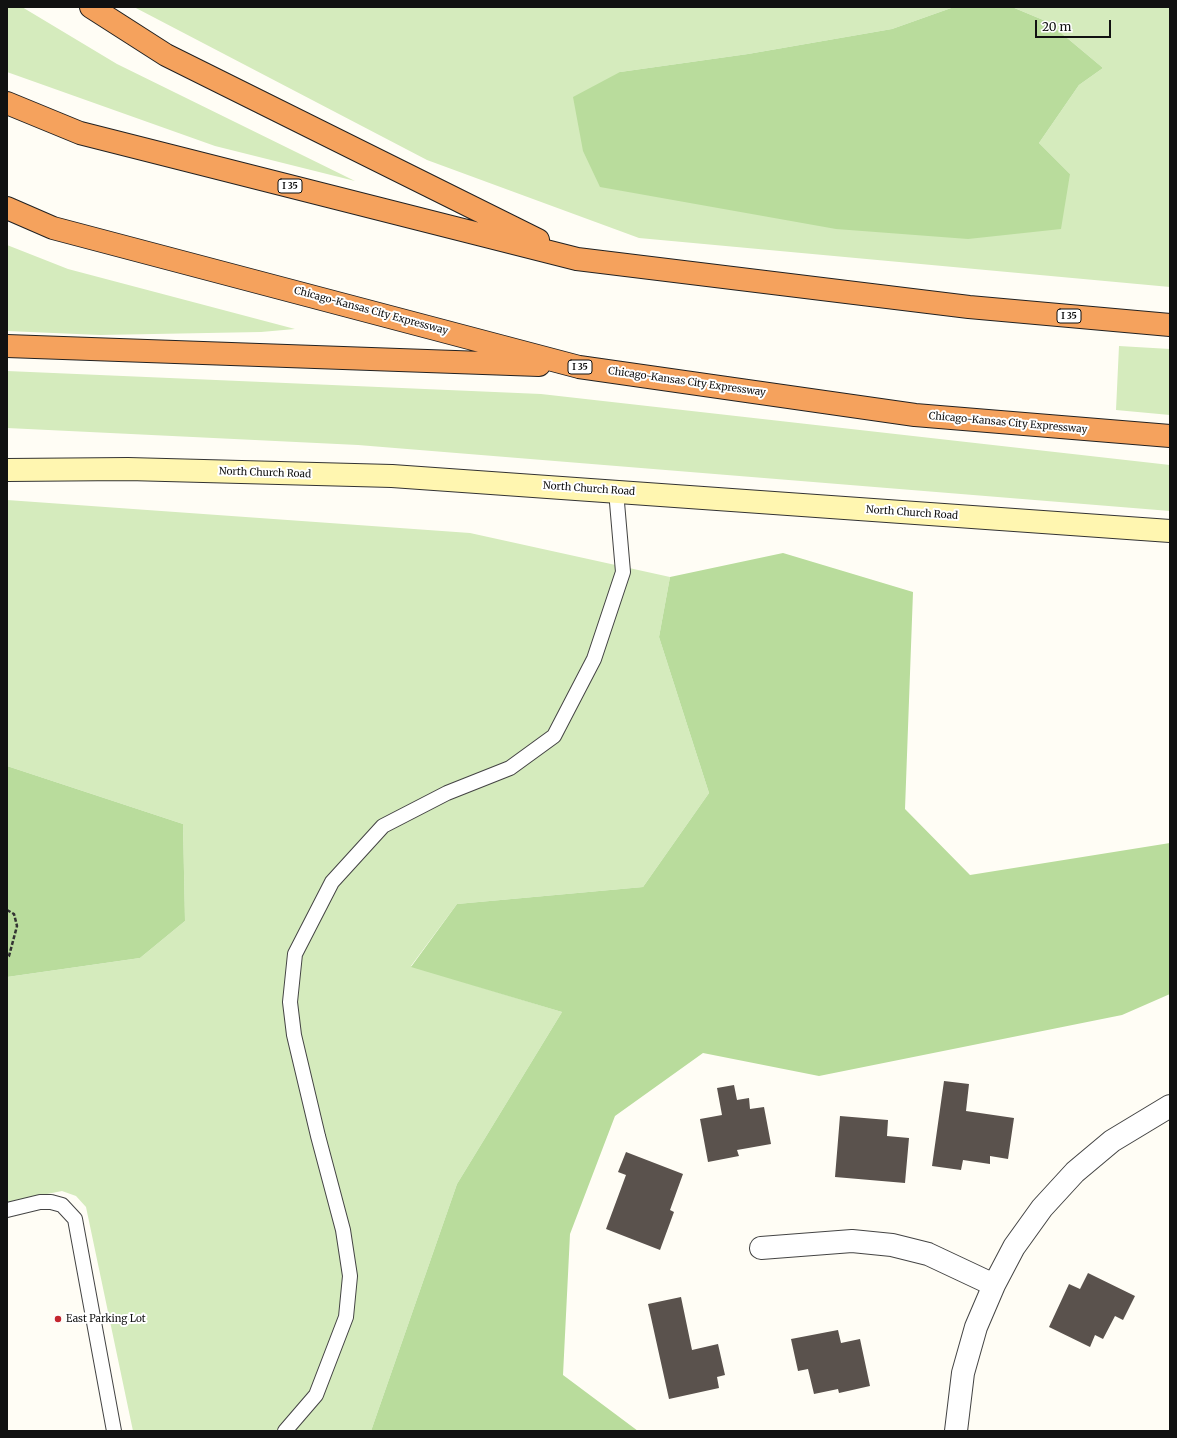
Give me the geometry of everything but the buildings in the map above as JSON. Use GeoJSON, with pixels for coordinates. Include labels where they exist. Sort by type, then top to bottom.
{"type":"FeatureCollection","features":[{"type":"Feature","properties":{"kind":"highway"},"geometry":{"type":"LineString","coordinates":[[91,7],[166,55],[577,259]]}},
{"type":"Feature","properties":{"kind":"highway","name":"I 35"},"geometry":{"type":"LineString","coordinates":[[7,103],[80,133],[577,259],[969,307],[1170,325]]}},
{"type":"Feature","properties":{"kind":"highway","name":"Chicago-Kansas City Expressway"},"geometry":{"type":"LineString","coordinates":[[7,208],[54,228],[579,366],[916,415],[1170,436]]}},
{"type":"Feature","properties":{"kind":"highway"},"geometry":{"type":"LineString","coordinates":[[7,346],[579,366]]}},
{"type":"Feature","properties":{"kind":"main road","name":"North Church Road"},"geometry":{"type":"LineString","coordinates":[[7,470],[128,469],[392,476],[1170,531]]}},
{"type":"Feature","properties":{"kind":"street"},"geometry":{"type":"LineString","coordinates":[[956,1431],[963,1374],[976,1327],[994,1285],[1014,1247],[1042,1208],[1075,1172],[1112,1141],[1170,1106]]}},
{"type":"Feature","properties":{"kind":"street"},"geometry":{"type":"LineString","coordinates":[[761,1248],[852,1241],[892,1245],[928,1254],[994,1285]]}},
{"type":"Feature","properties":{"kind":"lane"},"geometry":{"type":"LineString","coordinates":[[285,1431],[316,1395],[346,1317],[350,1276],[343,1230],[318,1136],[294,1035],[290,1002],[295,954],[332,882],[382,826],[447,792],[510,768],[554,736],[594,659],[623,572],[616,491]]}},
{"type":"Feature","properties":{"kind":"lane"},"geometry":{"type":"LineString","coordinates":[[7,1210],[40,1202],[51,1202],[62,1205],[75,1219],[114,1431]]}},
{"type":"Feature","properties":{"kind":"path"},"geometry":{"type":"LineString","coordinates":[[7,910],[14,914],[17,926],[8,956]]}},
{"type":"Feature","properties":{"kind":"green space"},"geometry":{"type":"Polygon","coordinates":[[[7,7],[22,7],[117,64],[355,181],[215,146],[7,72],[7,7]]]}},
{"type":"Feature","properties":{"kind":"green space"},"geometry":{"type":"Polygon","coordinates":[[[134,7],[954,7],[892,29],[748,54],[620,72],[1070,174],[1039,143],[1079,85],[1103,68],[1048,22],[1012,7],[1170,7],[1170,287],[639,238],[427,160],[134,7]]]}},
{"type":"Feature","properties":{"kind":"green space"},"geometry":{"type":"Polygon","coordinates":[[[954,7],[1012,7],[1048,22],[1103,68],[1079,85],[1039,143],[1070,174],[1061,229],[968,239],[836,229],[600,187],[583,151],[573,97],[620,72],[748,54],[892,29],[954,7]]]}},
{"type":"Feature","properties":{"kind":"green space"},"geometry":{"type":"Polygon","coordinates":[[[7,245],[68,269],[295,329],[261,332],[100,335],[7,331],[7,245]]]}},
{"type":"Feature","properties":{"kind":"green space"},"geometry":{"type":"Polygon","coordinates":[[[1119,346],[1170,349],[1170,415],[1116,410],[1119,346]]]}},
{"type":"Feature","properties":{"kind":"green space"},"geometry":{"type":"Polygon","coordinates":[[[7,371],[541,394],[1170,465],[1170,511],[358,445],[7,428],[7,371]]]}},
{"type":"Feature","properties":{"kind":"green space"},"geometry":{"type":"Polygon","coordinates":[[[7,500],[470,533],[670,577],[659,637],[709,793],[643,887],[457,904],[411,966],[562,1012],[457,1184],[371,1431],[133,1431],[86,1207],[76,1196],[62,1191],[7,1202],[7,977],[140,958],[185,921],[183,824],[7,766],[7,500]]]}},
{"type":"Feature","properties":{"kind":"green space"},"geometry":{"type":"Polygon","coordinates":[[[783,553],[913,592],[905,809],[970,875],[1170,843],[1170,994],[1122,1015],[819,1076],[703,1053],[615,1116],[570,1234],[563,1375],[638,1431],[371,1431],[457,1184],[562,1012],[411,967],[457,904],[643,887],[709,793],[659,637],[670,577],[783,553]]]}},
{"type":"Feature","properties":{"kind":"green space"},"geometry":{"type":"Polygon","coordinates":[[[7,766],[183,824],[185,921],[140,958],[7,977],[7,766]]]}},
{"type":"Feature","properties":{"kind":"place","name":"East Parking Lot"},"geometry":{"type":"Point","coordinates":[58,1319]}}]}
